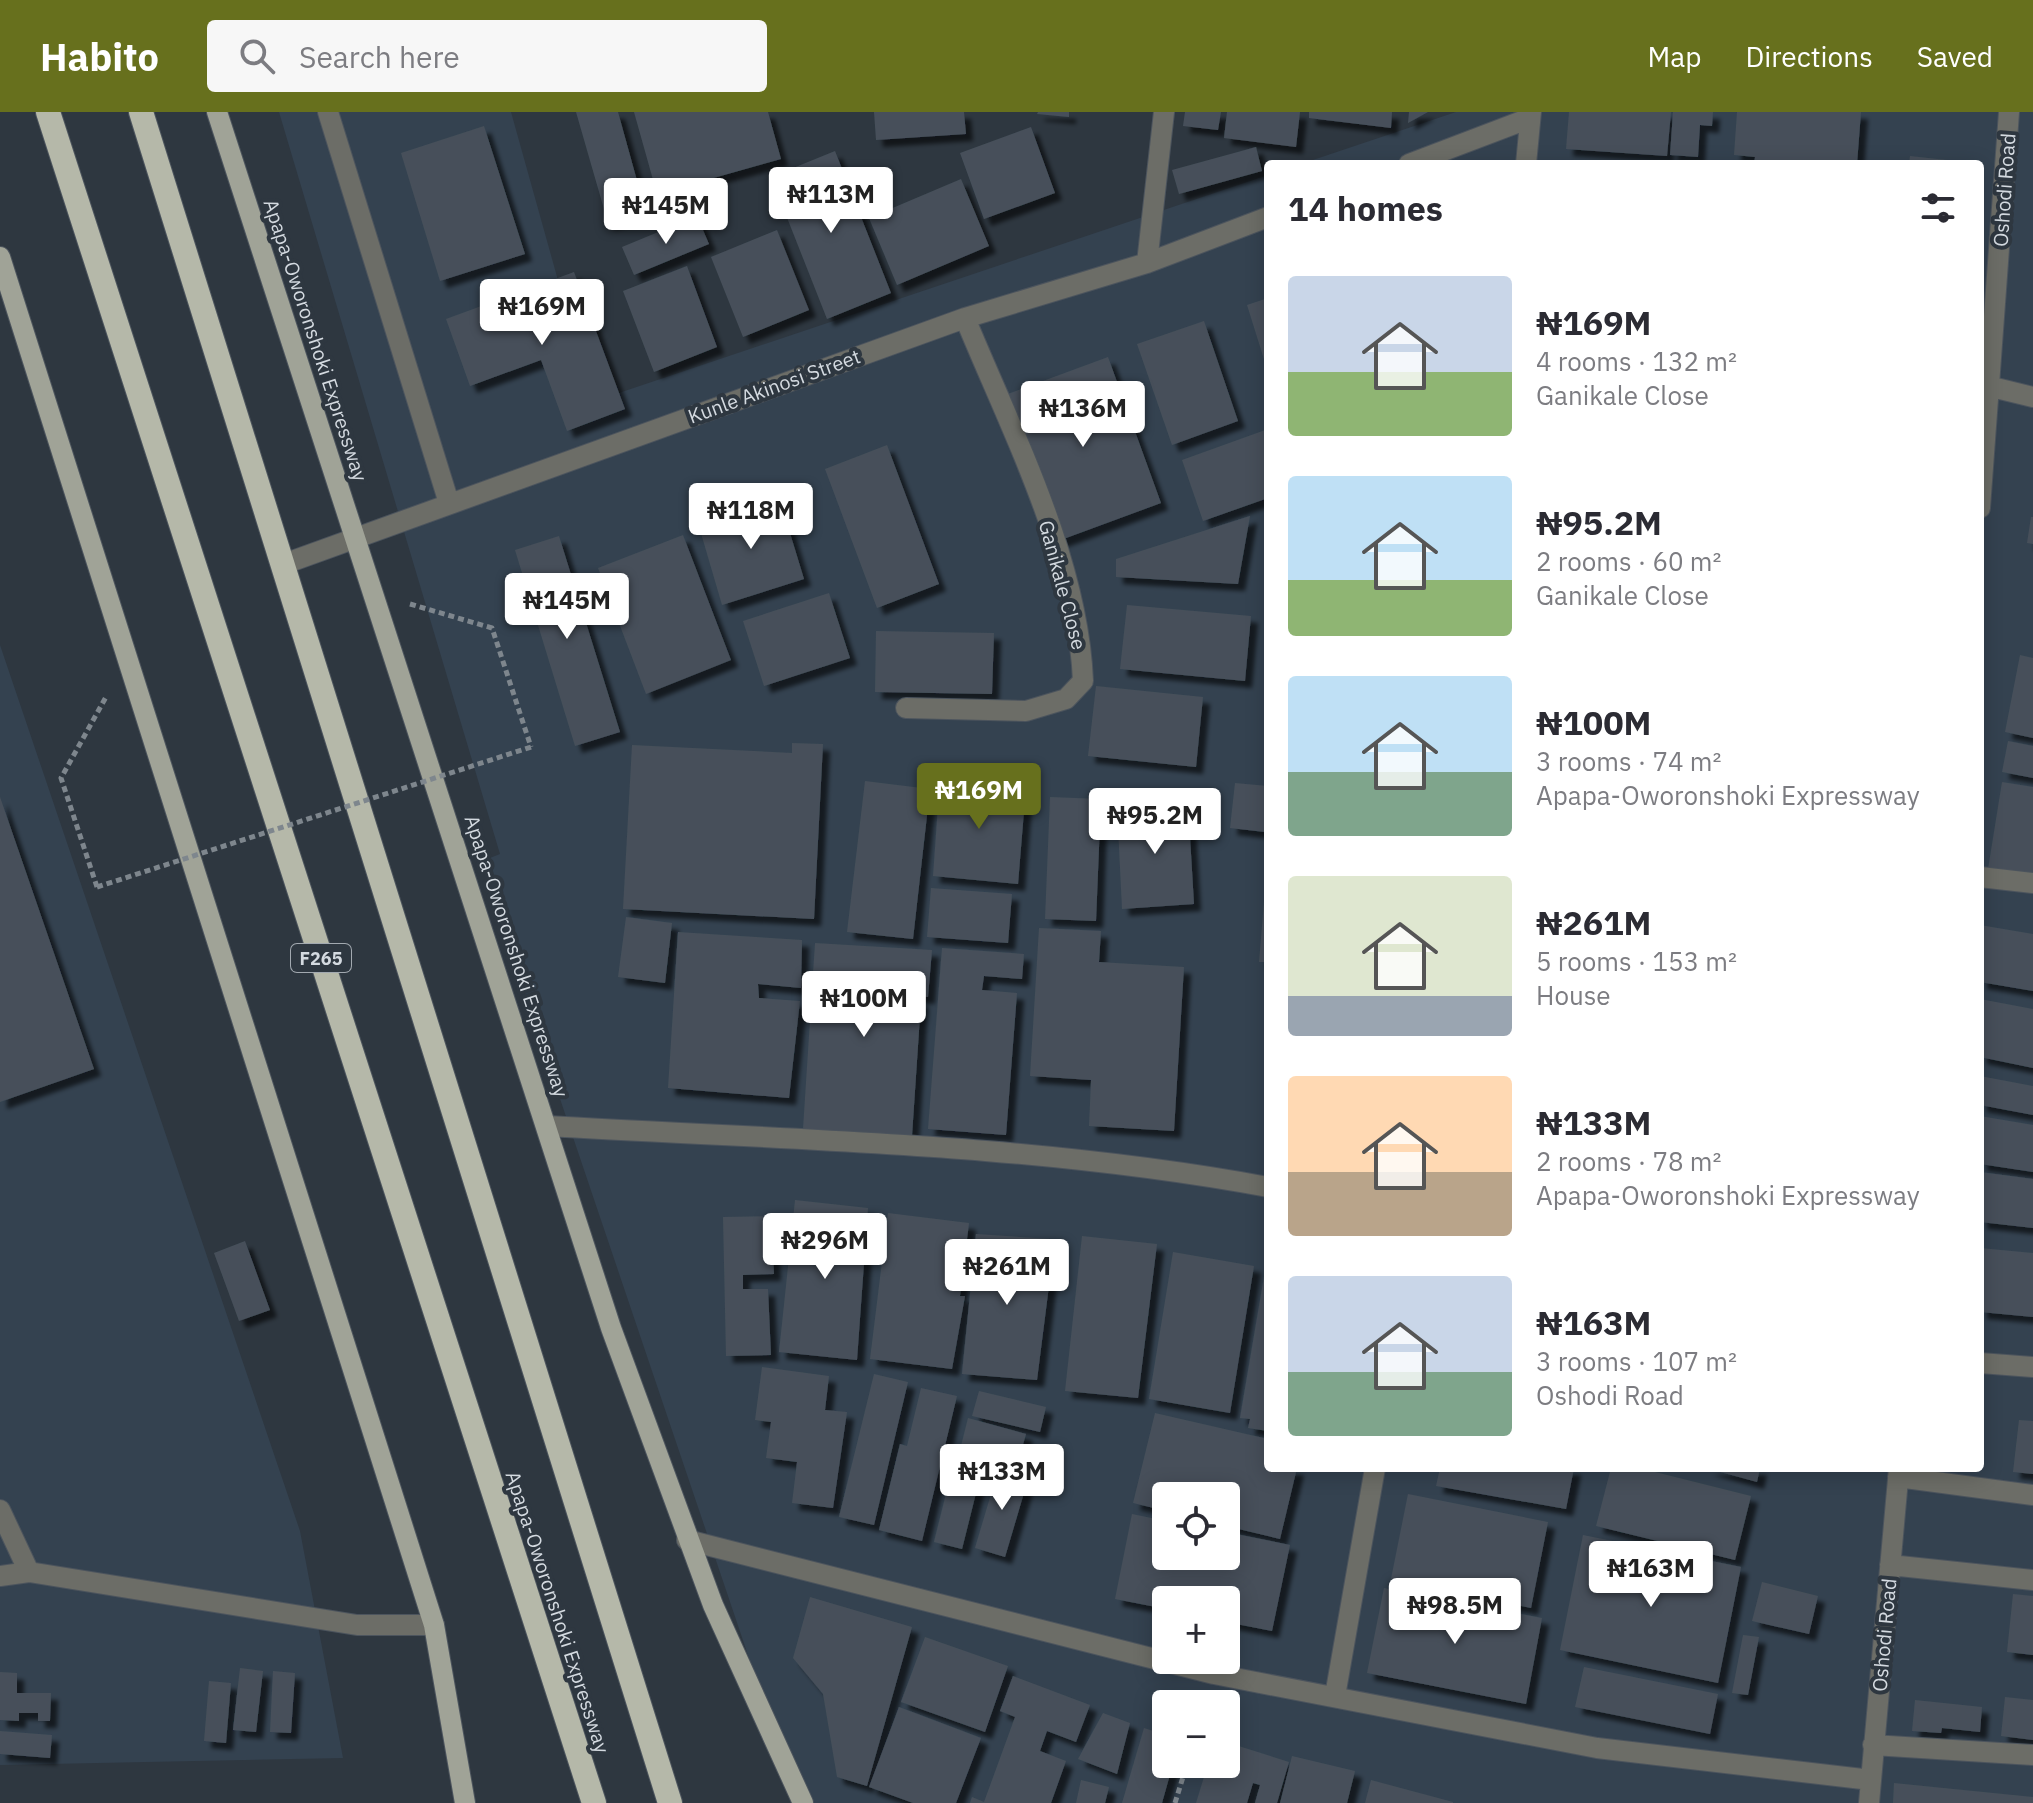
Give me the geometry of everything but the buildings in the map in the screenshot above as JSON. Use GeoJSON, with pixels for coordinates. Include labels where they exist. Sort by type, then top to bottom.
{"type":"FeatureCollection","features":[{"type":"Feature","properties":{"kind":"highway","name":"Apapa-Oworonshoki Expressway"},"geometry":{"type":"LineString","coordinates":[[48,112],[594,1803]]}},
{"type":"Feature","properties":{"kind":"highway"},"geometry":{"type":"LineString","coordinates":[[141,112],[670,1803]]}},
{"type":"Feature","properties":{"kind":"main road","name":"Apapa-Oworonshoki Expressway"},"geometry":{"type":"LineString","coordinates":[[217,112],[611,1328],[687,1540],[803,1803]]}},
{"type":"Feature","properties":{"kind":"main road"},"geometry":{"type":"LineString","coordinates":[[0,257],[434,1625],[465,1803]]}},
{"type":"Feature","properties":{"kind":"street"},"geometry":{"type":"LineString","coordinates":[[328,112],[449,503]]}},
{"type":"Feature","properties":{"kind":"street"},"geometry":{"type":"LineString","coordinates":[[1147,263],[1164,112]]}},
{"type":"Feature","properties":{"kind":"street","name":"Oshodi Road"},"geometry":{"type":"LineString","coordinates":[[1984,468],[2009,112]]}},
{"type":"Feature","properties":{"kind":"street"},"geometry":{"type":"LineString","coordinates":[[1419,160],[1531,115],[1526,160]]}},
{"type":"Feature","properties":{"kind":"street","name":"Kunle Akinosi Street"},"geometry":{"type":"LineString","coordinates":[[284,564],[354,536],[965,318],[1147,263],[1264,219]]}},
{"type":"Feature","properties":{"kind":"street","name":"Ganikale Close"},"geometry":{"type":"LineString","coordinates":[[906,708],[1026,711],[1066,699],[1083,681],[1082,649],[1070,596],[1039,496],[965,318]]}},
{"type":"Feature","properties":{"kind":"street"},"geometry":{"type":"LineString","coordinates":[[1992,387],[2033,397]]}},
{"type":"Feature","properties":{"kind":"street"},"geometry":{"type":"LineString","coordinates":[[1984,877],[2033,883]]}},
{"type":"Feature","properties":{"kind":"street"},"geometry":{"type":"LineString","coordinates":[[547,1126],[947,1150],[1185,1172],[1264,1186]]}},
{"type":"Feature","properties":{"kind":"street"},"geometry":{"type":"LineString","coordinates":[[1984,1363],[2033,1367]]}},
{"type":"Feature","properties":{"kind":"street"},"geometry":{"type":"LineString","coordinates":[[1335,1696],[1374,1472]]}},
{"type":"Feature","properties":{"kind":"street"},"geometry":{"type":"LineString","coordinates":[[1899,1473],[2033,1495]]}},
{"type":"Feature","properties":{"kind":"street","name":"Oshodi Road"},"geometry":{"type":"LineString","coordinates":[[1869,1803],[1899,1473]]}},
{"type":"Feature","properties":{"kind":"street"},"geometry":{"type":"LineString","coordinates":[[0,1510],[29,1572]]}},
{"type":"Feature","properties":{"kind":"street"},"geometry":{"type":"LineString","coordinates":[[687,1540],[1214,1674],[1597,1748],[1871,1780]]}},
{"type":"Feature","properties":{"kind":"street"},"geometry":{"type":"LineString","coordinates":[[1890,1565],[2033,1580]]}},
{"type":"Feature","properties":{"kind":"street"},"geometry":{"type":"LineString","coordinates":[[0,1576],[29,1572],[357,1625],[434,1625]]}},
{"type":"Feature","properties":{"kind":"street"},"geometry":{"type":"LineString","coordinates":[[1873,1745],[2033,1755]]}},
{"type":"Feature","properties":{"kind":"path"},"geometry":{"type":"LineString","coordinates":[[129,656],[61,778],[97,887],[531,747],[492,628],[373,594]]}},
{"type":"Feature","properties":{"kind":"path"},"geometry":{"type":"LineString","coordinates":[[1175,1803],[1183,1778]]}},
{"type":"Feature","properties":{"kind":"shaded area"},"geometry":{"type":"Polygon","coordinates":[[[279,112],[511,112],[592,402],[1264,176],[1264,1472],[1984,1472],[1984,160],[1313,160],[1456,112],[2033,112],[2033,1803],[798,1803],[480,862],[500,854],[279,112]]]}},
{"type":"Feature","properties":{"kind":"shaded area"},"geometry":{"type":"Polygon","coordinates":[[[0,645],[300,1531],[343,1758],[0,1765],[0,645]]]}}]}
